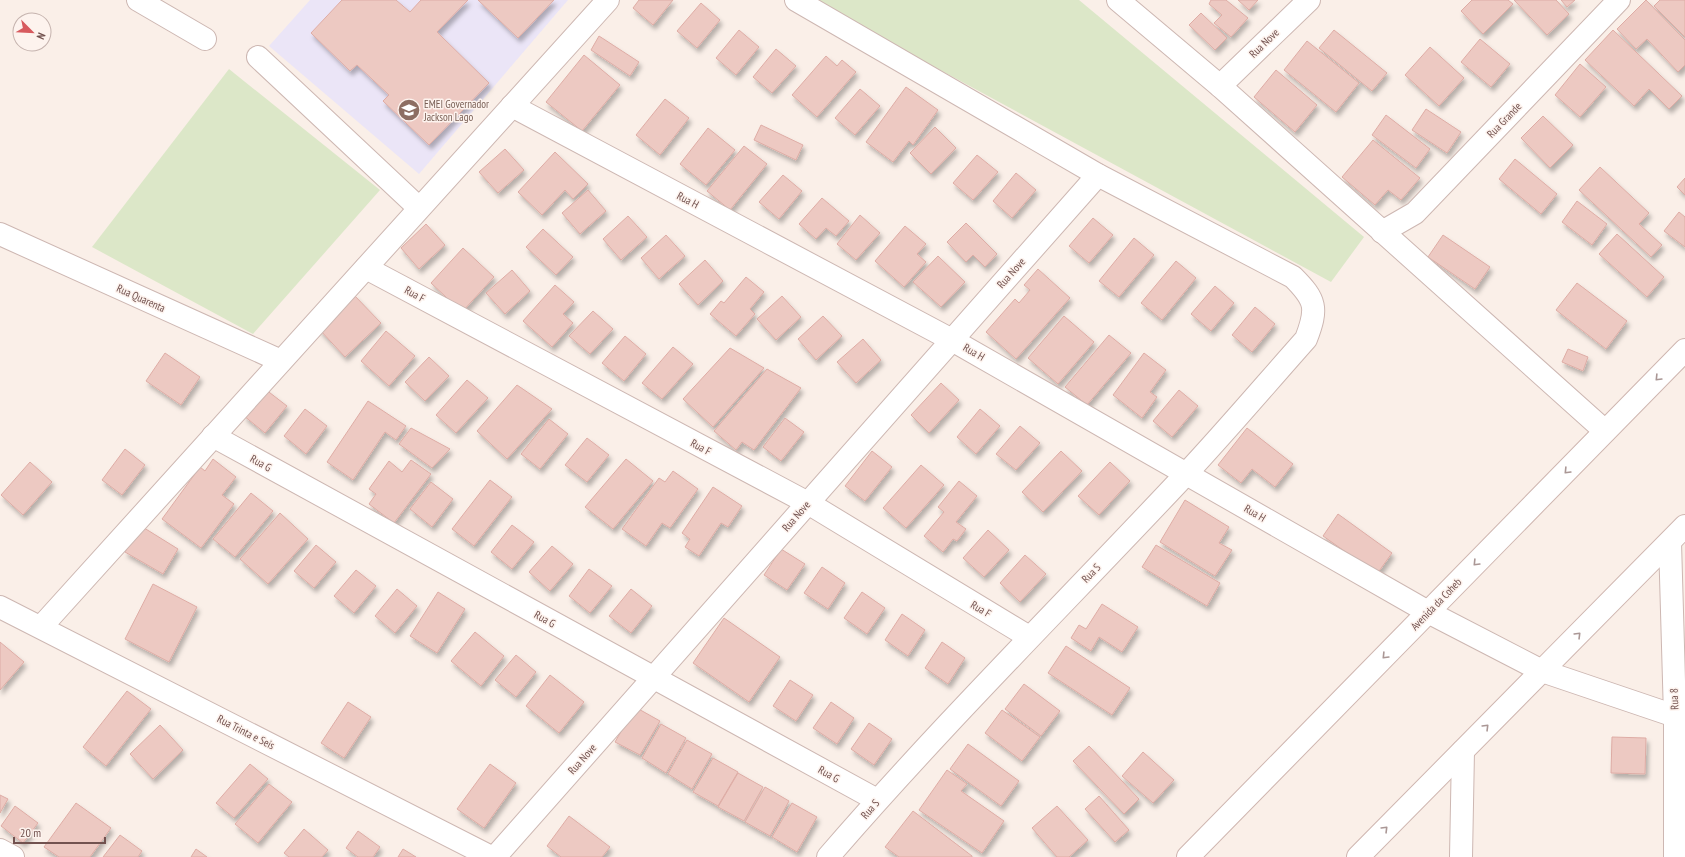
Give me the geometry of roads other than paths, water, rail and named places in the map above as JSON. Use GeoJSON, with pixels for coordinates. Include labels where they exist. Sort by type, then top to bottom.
{"type":"FeatureCollection","features":[{"type":"Feature","properties":{"kind":"street"},"geometry":{"type":"LineString","coordinates":[[138,0],[205,40]]}},
{"type":"Feature","properties":{"kind":"street"},"geometry":{"type":"LineString","coordinates":[[41,627],[608,0]]}},
{"type":"Feature","properties":{"kind":"street"},"geometry":{"type":"LineString","coordinates":[[796,0],[1098,175]]}},
{"type":"Feature","properties":{"kind":"street"},"geometry":{"type":"LineString","coordinates":[[1118,0],[1220,86],[1605,431]]}},
{"type":"Feature","properties":{"kind":"street","name":"Rua Nove"},"geometry":{"type":"LineString","coordinates":[[1220,86],[1309,0]]}},
{"type":"Feature","properties":{"kind":"street","name":"Rua Grande"},"geometry":{"type":"LineString","coordinates":[[1382,232],[1415,212],[1619,0]]}},
{"type":"Feature","properties":{"kind":"street"},"geometry":{"type":"LineString","coordinates":[[258,57],[419,208]]}},
{"type":"Feature","properties":{"kind":"street","name":"Rua H"},"geometry":{"type":"LineString","coordinates":[[512,106],[952,340],[1428,612],[1542,671],[1680,717]]}},
{"type":"Feature","properties":{"kind":"street","name":"Rua S"},"geometry":{"type":"LineString","coordinates":[[828,857],[877,800],[1029,637],[1187,473],[1306,339],[1313,320],[1313,301],[1306,289],[1293,277],[1098,175]]}},
{"type":"Feature","properties":{"kind":"street","name":"Rua Nove"},"geometry":{"type":"LineString","coordinates":[[495,857],[1098,175]]}},
{"type":"Feature","properties":{"kind":"street","name":"Rua Quarenta"},"geometry":{"type":"LineString","coordinates":[[0,234],[281,361]]}},
{"type":"Feature","properties":{"kind":"street","name":"Rua F"},"geometry":{"type":"LineString","coordinates":[[366,268],[808,504],[1029,637]]}},
{"type":"Feature","properties":{"kind":"street","name":"Avenida da Coheb"},"geometry":{"type":"LineString","coordinates":[[1188,857],[1685,350]]}},
{"type":"Feature","properties":{"kind":"street","name":"Rua G"},"geometry":{"type":"LineString","coordinates":[[213,436],[877,800]]}},
{"type":"Feature","properties":{"kind":"street"},"geometry":{"type":"LineString","coordinates":[[1358,857],[1685,526]]}},
{"type":"Feature","properties":{"kind":"street","name":"Rua 8"},"geometry":{"type":"LineString","coordinates":[[1670,542],[1680,717],[1675,857]]}},
{"type":"Feature","properties":{"kind":"street","name":"Rua Trinta e Seis"},"geometry":{"type":"LineString","coordinates":[[0,607],[491,857]]}},
{"type":"Feature","properties":{"kind":"street"},"geometry":{"type":"LineString","coordinates":[[1461,857],[1463,751]]}},
{"type":"Feature","properties":{"kind":"street"},"geometry":{"type":"LineString","coordinates":[[0,850],[13,857]]}},
{"type":"Feature","properties":{"kind":"place","name":"EMEI Governador Jackson Lago"},"geometry":{"type":"Point","coordinates":[409,110]}}]}
